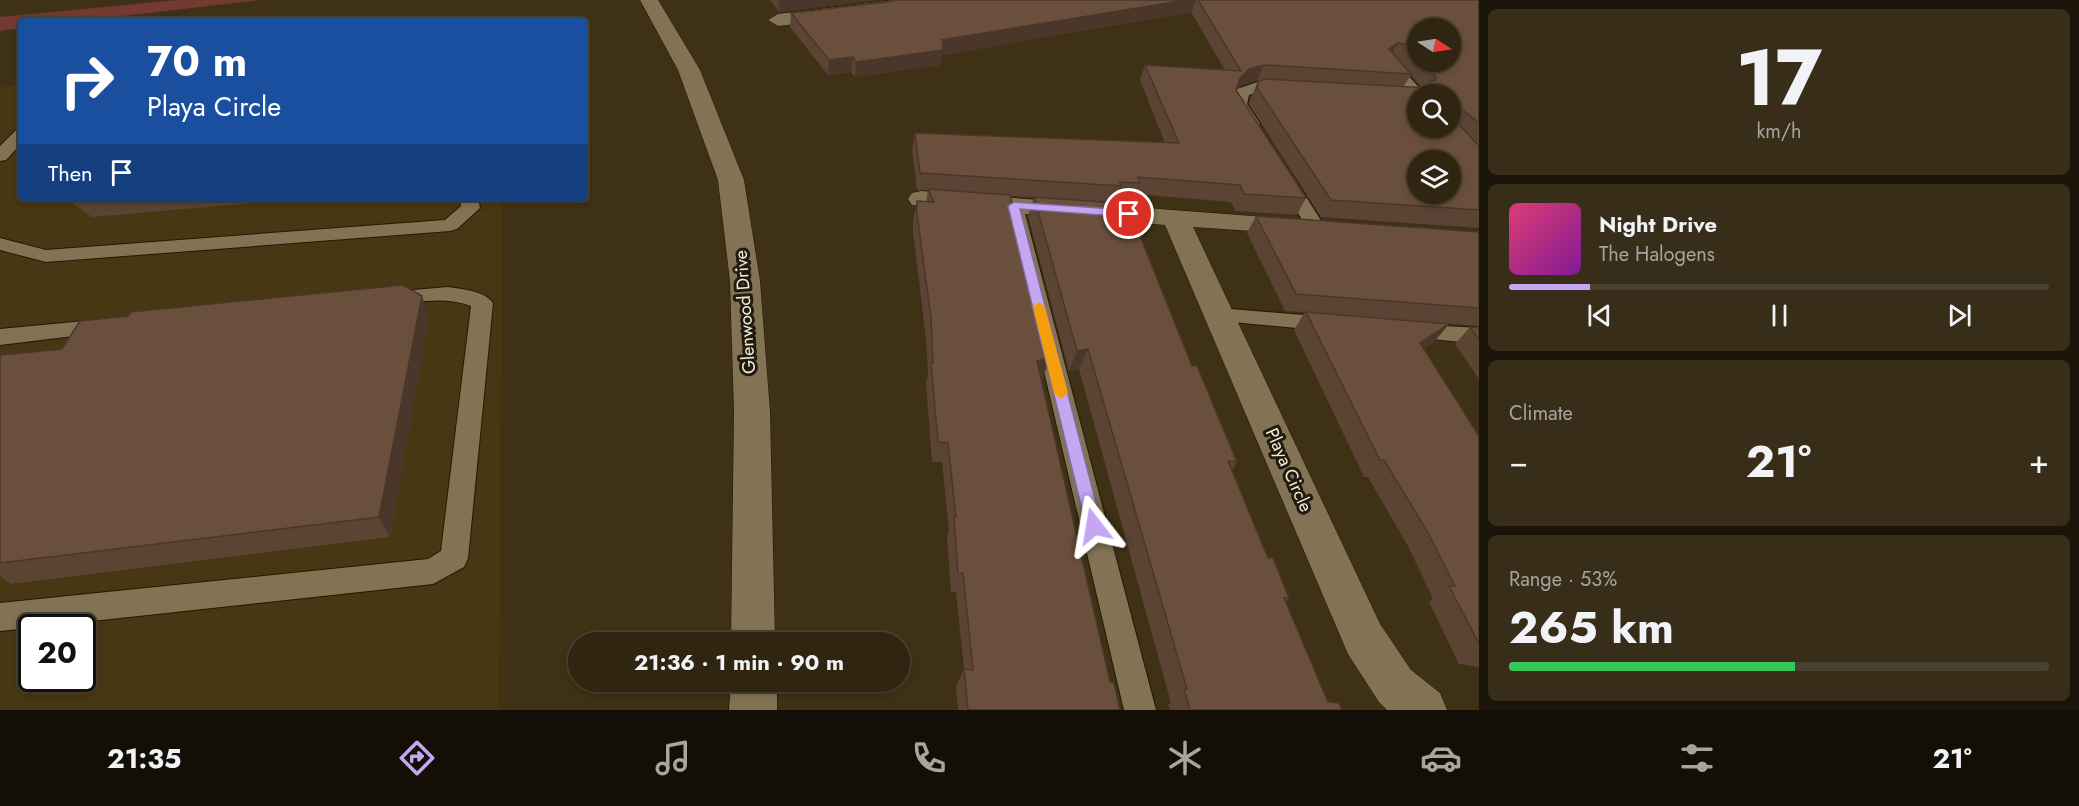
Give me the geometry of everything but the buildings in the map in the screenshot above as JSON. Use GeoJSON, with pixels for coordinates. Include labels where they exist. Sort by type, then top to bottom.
{"type":"FeatureCollection","features":[{"type":"Feature","properties":{"kind":"street","name":"Glenwood Drive"},"geometry":{"type":"LineString","coordinates":[[649,0],[689,70],[731,180],[745,281],[752,412],[753,632]]}},
{"type":"Feature","properties":{"kind":"street"},"geometry":{"type":"LineString","coordinates":[[778,20],[884,8],[922,0]]}},
{"type":"Feature","properties":{"kind":"street"},"geometry":{"type":"LineString","coordinates":[[921,199],[1328,228]]}},
{"type":"Feature","properties":{"kind":"street","name":"Playa Circle"},"geometry":{"type":"LineString","coordinates":[[1175,217],[1364,639],[1395,686],[1423,710]]}},
{"type":"Feature","properties":{"kind":"street"},"geometry":{"type":"LineString","coordinates":[[753,692],[753,710]]}},
{"type":"Feature","properties":{"kind":"lane"},"geometry":{"type":"LineString","coordinates":[[1390,64],[1408,84]]}},
{"type":"Feature","properties":{"kind":"lane"},"geometry":{"type":"LineString","coordinates":[[1263,142],[1239,104],[1242,92],[1257,87],[1303,90]]}},
{"type":"Feature","properties":{"kind":"lane"},"geometry":{"type":"LineString","coordinates":[[1395,96],[1407,96]]}},
{"type":"Feature","properties":{"kind":"lane"},"geometry":{"type":"LineString","coordinates":[[0,156],[18,137]]}},
{"type":"Feature","properties":{"kind":"lane"},"geometry":{"type":"LineString","coordinates":[[1280,170],[1328,228]]}},
{"type":"Feature","properties":{"kind":"lane"},"geometry":{"type":"LineString","coordinates":[[0,244],[46,256],[450,225],[471,208],[470,201]]}},
{"type":"Feature","properties":{"kind":"lane"},"geometry":{"type":"LineString","coordinates":[[1014,206],[1140,710]]}},
{"type":"Feature","properties":{"kind":"lane"},"geometry":{"type":"LineString","coordinates":[[0,617],[433,571],[454,558],[482,303],[467,295],[451,293],[368,301]]}},
{"type":"Feature","properties":{"kind":"lane"},"geometry":{"type":"LineString","coordinates":[[1219,315],[1349,326]]}},
{"type":"Feature","properties":{"kind":"lane"},"geometry":{"type":"LineString","coordinates":[[0,337],[130,324]]}},
{"type":"Feature","properties":{"kind":"lane"},"geometry":{"type":"LineString","coordinates":[[1396,329],[1479,336]]}},
{"type":"Feature","properties":{"kind":"shaded area"},"geometry":{"type":"Polygon","coordinates":[[[178,0],[261,0],[106,18],[18,18],[18,28],[0,31],[0,17],[178,0]]]}},
{"type":"Feature","properties":{"kind":"shaded area"},"geometry":{"type":"Polygon","coordinates":[[[18,85],[18,201],[502,201],[499,710],[0,710],[0,87],[18,85]]]}},
{"type":"Feature","properties":{"kind":"slow traffic"},"geometry":{"type":"LineString","coordinates":[[1039,307],[1061,393]]}},
{"type":"Feature","properties":{"kind":"route"},"geometry":{"type":"LineString","coordinates":[[1094,526],[1014,206],[1129,214]]}}]}
